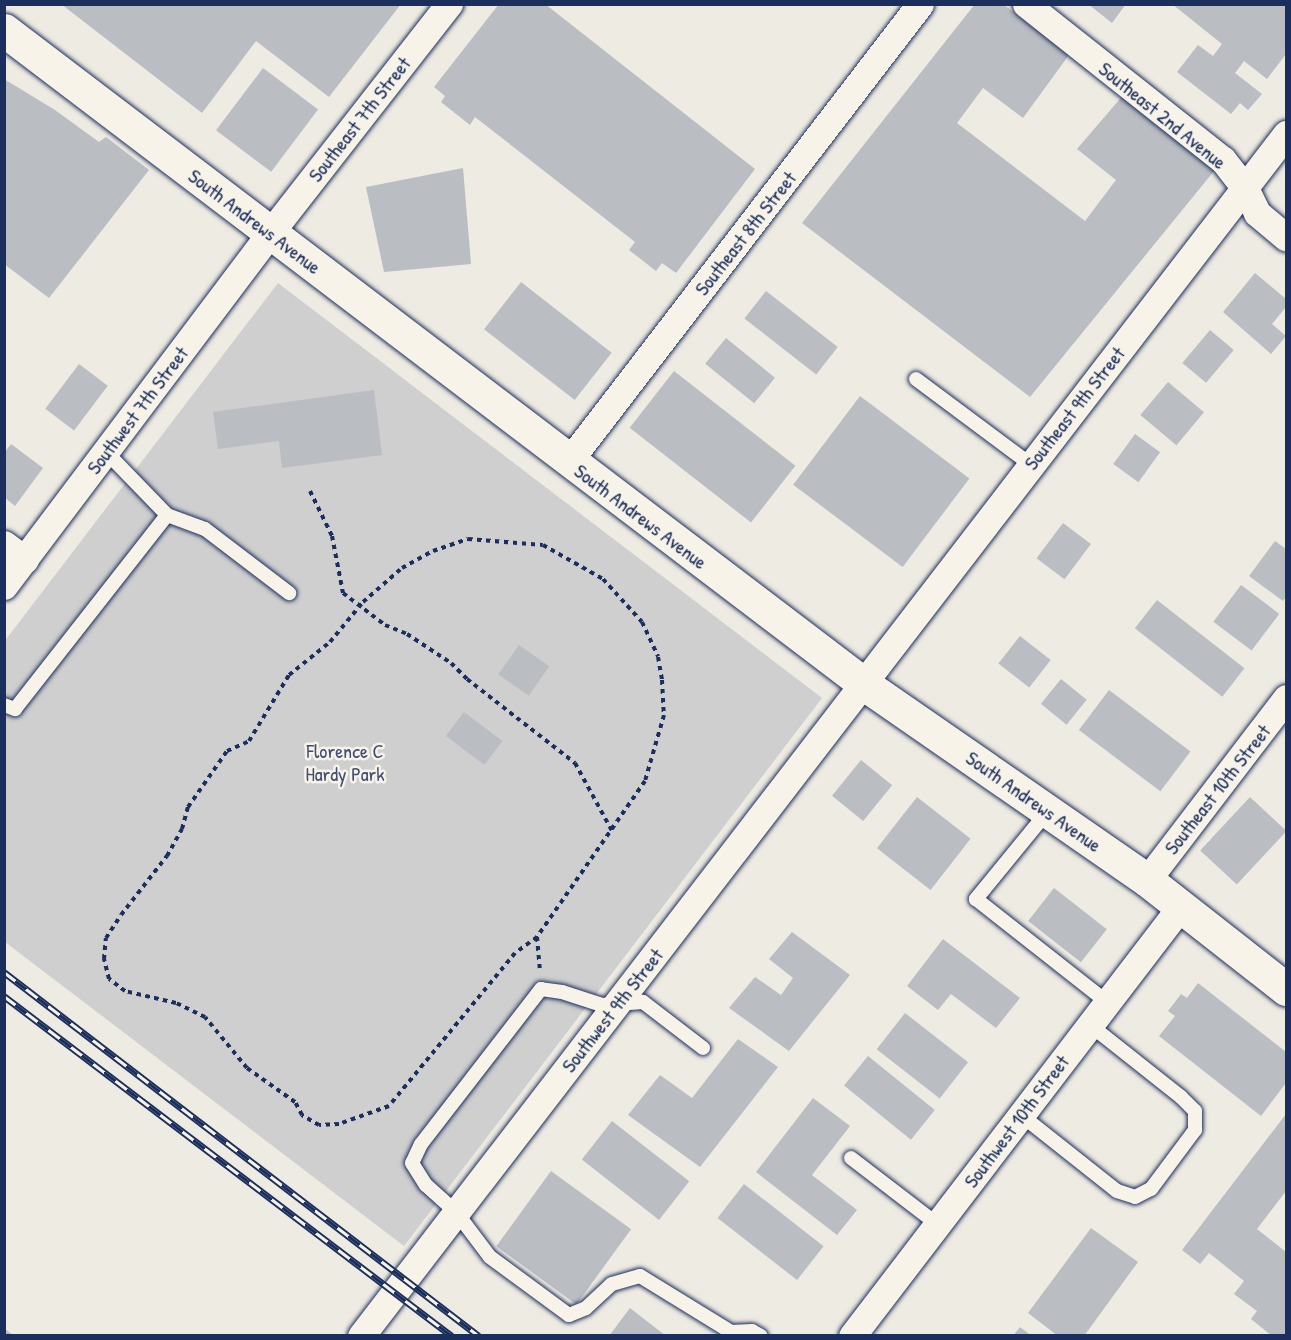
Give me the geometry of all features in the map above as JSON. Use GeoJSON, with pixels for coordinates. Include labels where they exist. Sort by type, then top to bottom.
{"type":"FeatureCollection","features":[{"type":"Feature","properties":{"kind":"main road","name":"South Andrews Avenue"},"geometry":{"type":"LineString","coordinates":[[4,30],[864,684],[1147,880],[1287,989]]}},
{"type":"Feature","properties":{"kind":"street","name":"Southeast 7th Street"},"geometry":{"type":"LineString","coordinates":[[270,233],[449,4]]}},
{"type":"Feature","properties":{"kind":"street","name":"Southeast 8th Street"},"geometry":{"type":"LineString","coordinates":[[569,461],[920,4]]}},
{"type":"Feature","properties":{"kind":"street","name":"Southeast 2nd Avenue"},"geometry":{"type":"LineString","coordinates":[[1026,4],[1223,160],[1245,188],[1257,213],[1287,237]]}},
{"type":"Feature","properties":{"kind":"street","name":"Southeast 9th Street"},"geometry":{"type":"LineString","coordinates":[[864,684],[1030,464],[1287,134]]}},
{"type":"Feature","properties":{"kind":"street","name":"Southwest 7th Street"},"geometry":{"type":"LineString","coordinates":[[4,586],[15,552],[106,452],[270,233]]}},
{"type":"Feature","properties":{"kind":"street","name":"Southwest 9th Street"},"geometry":{"type":"LineString","coordinates":[[361,1335],[864,684]]}},
{"type":"Feature","properties":{"kind":"street","name":"Southeast 10th Street"},"geometry":{"type":"LineString","coordinates":[[1147,880],[1287,698]]}},
{"type":"Feature","properties":{"kind":"street","name":"Southwest 10th Street"},"geometry":{"type":"LineString","coordinates":[[852,1335],[1180,906]]}},
{"type":"Feature","properties":{"kind":"lane"},"geometry":{"type":"LineString","coordinates":[[916,379],[1030,464]]}},
{"type":"Feature","properties":{"kind":"lane"},"geometry":{"type":"LineString","coordinates":[[106,452],[167,515],[205,529],[289,593]]}},
{"type":"Feature","properties":{"kind":"lane"},"geometry":{"type":"LineString","coordinates":[[4,705],[15,709],[167,515]]}},
{"type":"Feature","properties":{"kind":"lane"},"geometry":{"type":"LineString","coordinates":[[1048,810],[976,899],[1107,1002]]}},
{"type":"Feature","properties":{"kind":"lane"},"geometry":{"type":"LineString","coordinates":[[703,1048],[643,1002],[602,1005],[561,992],[541,989],[421,1144],[412,1163],[426,1185],[456,1212],[490,1257],[569,1315],[586,1308],[612,1284],[640,1276],[731,1332],[752,1331],[760,1335]]}},
{"type":"Feature","properties":{"kind":"lane"},"geometry":{"type":"LineString","coordinates":[[1021,1115],[1117,1191],[1135,1197],[1151,1189],[1195,1130],[1195,1111],[1181,1097],[1090,1025]]}},
{"type":"Feature","properties":{"kind":"lane"},"geometry":{"type":"LineString","coordinates":[[851,1158],[937,1224]]}},
{"type":"Feature","properties":{"kind":"path"},"geometry":{"type":"LineString","coordinates":[[310,491],[332,536],[342,593],[385,625],[407,634],[443,657],[575,763],[612,831]]}},
{"type":"Feature","properties":{"kind":"path"},"geometry":{"type":"LineString","coordinates":[[468,539],[517,541],[543,545],[603,579],[642,622],[658,657],[664,715],[645,781],[612,831],[537,937],[515,953],[389,1106],[339,1124],[319,1125],[302,1115],[295,1102],[247,1068],[205,1017],[176,1003],[125,991],[109,979],[104,959],[106,938],[167,856],[182,829],[188,807],[212,769],[227,751],[249,741],[289,675],[330,642],[360,606],[402,568],[433,551],[468,539]]}},
{"type":"Feature","properties":{"kind":"path"},"geometry":{"type":"LineString","coordinates":[[537,937],[541,989]]}},
{"type":"Feature","properties":{"kind":"green space","name":"Florence C Hardy Park"},"geometry":{"type":"Polygon","coordinates":[[[278,283],[822,698],[404,1246],[5,942],[4,642],[278,283]]]}},
{"type":"Feature","properties":{"kind":"building"},"geometry":{"type":"Polygon","coordinates":[[[61,4],[401,4],[329,97],[256,41],[202,113],[61,4]]]}},
{"type":"Feature","properties":{"kind":"building"},"geometry":{"type":"Polygon","coordinates":[[[499,4],[545,4],[755,169],[676,273],[662,263],[656,271],[629,250],[635,242],[475,117],[470,125],[441,102],[445,96],[434,87],[499,4]]]}},
{"type":"Feature","properties":{"kind":"building"},"geometry":{"type":"Polygon","coordinates":[[[975,4],[1003,4],[1069,55],[1023,118],[983,88],[957,123],[1085,221],[1116,180],[1077,149],[1125,93],[1223,160],[1030,397],[802,223],[975,4]]]}},
{"type":"Feature","properties":{"kind":"building"},"geometry":{"type":"Polygon","coordinates":[[[1088,4],[1126,4],[1112,23],[1088,4]]]}},
{"type":"Feature","properties":{"kind":"building"},"geometry":{"type":"Polygon","coordinates":[[[1172,4],[1286,4],[1286,54],[1267,79],[1244,61],[1235,73],[1262,94],[1248,110],[1240,103],[1231,114],[1177,72],[1198,45],[1213,56],[1222,44],[1172,4]]]}},
{"type":"Feature","properties":{"kind":"building"},"geometry":{"type":"Polygon","coordinates":[[[263,68],[318,110],[271,172],[216,130],[263,68]]]}},
{"type":"Feature","properties":{"kind":"building"},"geometry":{"type":"Polygon","coordinates":[[[4,79],[55,110],[99,142],[106,137],[149,170],[49,298],[4,264],[4,79]]]}},
{"type":"Feature","properties":{"kind":"building"},"geometry":{"type":"Polygon","coordinates":[[[463,168],[471,264],[384,272],[366,187],[463,168]]]}},
{"type":"Feature","properties":{"kind":"building"},"geometry":{"type":"Polygon","coordinates":[[[1255,273],[1286,299],[1286,307],[1272,324],[1286,336],[1271,354],[1223,312],[1255,273]]]}},
{"type":"Feature","properties":{"kind":"building"},"geometry":{"type":"Polygon","coordinates":[[[521,282],[612,353],[575,400],[484,329],[521,282]]]}},
{"type":"Feature","properties":{"kind":"building"},"geometry":{"type":"Polygon","coordinates":[[[766,291],[838,347],[816,375],[744,319],[766,291]]]}},
{"type":"Feature","properties":{"kind":"building"},"geometry":{"type":"Polygon","coordinates":[[[1210,330],[1234,350],[1206,383],[1182,363],[1210,330]]]}},
{"type":"Feature","properties":{"kind":"building"},"geometry":{"type":"Polygon","coordinates":[[[726,338],[775,378],[754,403],[705,364],[726,338]]]}},
{"type":"Feature","properties":{"kind":"building"},"geometry":{"type":"Polygon","coordinates":[[[79,364],[108,386],[74,430],[45,409],[79,364]]]}},
{"type":"Feature","properties":{"kind":"building"},"geometry":{"type":"Polygon","coordinates":[[[674,371],[795,466],[751,523],[630,428],[674,371]]]}},
{"type":"Feature","properties":{"kind":"building"},"geometry":{"type":"Polygon","coordinates":[[[1168,382],[1204,412],[1176,445],[1140,415],[1168,382]]]}},
{"type":"Feature","properties":{"kind":"building"},"geometry":{"type":"Polygon","coordinates":[[[374,390],[382,455],[282,468],[279,441],[218,449],[213,412],[374,390]]]}},
{"type":"Feature","properties":{"kind":"building"},"geometry":{"type":"Polygon","coordinates":[[[860,396],[969,478],[903,567],[793,485],[860,396]]]}},
{"type":"Feature","properties":{"kind":"building"},"geometry":{"type":"Polygon","coordinates":[[[1135,434],[1160,452],[1138,482],[1113,464],[1135,434]]]}},
{"type":"Feature","properties":{"kind":"building"},"geometry":{"type":"Polygon","coordinates":[[[11,444],[43,468],[15,506],[4,497],[4,453],[11,444]]]}},
{"type":"Feature","properties":{"kind":"building"},"geometry":{"type":"Polygon","coordinates":[[[1063,523],[1091,544],[1064,579],[1037,558],[1063,523]]]}},
{"type":"Feature","properties":{"kind":"building"},"geometry":{"type":"Polygon","coordinates":[[[1275,541],[1286,549],[1286,597],[1283,601],[1249,576],[1275,541]]]}},
{"type":"Feature","properties":{"kind":"building"},"geometry":{"type":"Polygon","coordinates":[[[1241,585],[1279,614],[1252,651],[1213,622],[1241,585]]]}},
{"type":"Feature","properties":{"kind":"building"},"geometry":{"type":"Polygon","coordinates":[[[1157,600],[1244,668],[1222,697],[1135,628],[1157,600]]]}},
{"type":"Feature","properties":{"kind":"building"},"geometry":{"type":"Polygon","coordinates":[[[1020,636],[1051,660],[1029,688],[998,664],[1020,636]]]}},
{"type":"Feature","properties":{"kind":"building"},"geometry":{"type":"Polygon","coordinates":[[[519,645],[549,666],[529,696],[498,674],[519,645]]]}},
{"type":"Feature","properties":{"kind":"building"},"geometry":{"type":"Polygon","coordinates":[[[1061,679],[1087,700],[1067,725],[1041,704],[1061,679]]]}},
{"type":"Feature","properties":{"kind":"building"},"geometry":{"type":"Polygon","coordinates":[[[1109,690],[1190,751],[1160,791],[1079,730],[1109,690]]]}},
{"type":"Feature","properties":{"kind":"building"},"geometry":{"type":"Polygon","coordinates":[[[464,712],[502,741],[484,765],[446,736],[464,712]]]}},
{"type":"Feature","properties":{"kind":"building"},"geometry":{"type":"Polygon","coordinates":[[[861,760],[892,785],[863,821],[832,796],[861,760]]]}},
{"type":"Feature","properties":{"kind":"building"},"geometry":{"type":"Polygon","coordinates":[[[917,797],[971,839],[931,890],[877,848],[917,797]]]}},
{"type":"Feature","properties":{"kind":"building"},"geometry":{"type":"Polygon","coordinates":[[[1250,797],[1286,832],[1237,884],[1200,850],[1250,797]]]}},
{"type":"Feature","properties":{"kind":"building"},"geometry":{"type":"Polygon","coordinates":[[[1054,888],[1107,929],[1081,962],[1028,921],[1054,888]]]}},
{"type":"Feature","properties":{"kind":"building"},"geometry":{"type":"Polygon","coordinates":[[[792,932],[850,975],[789,1051],[729,1008],[755,977],[781,995],[793,978],[769,959],[792,932]]]}},
{"type":"Feature","properties":{"kind":"building"},"geometry":{"type":"Polygon","coordinates":[[[943,939],[1020,998],[996,1028],[951,994],[938,1010],[907,986],[943,939]]]}},
{"type":"Feature","properties":{"kind":"building"},"geometry":{"type":"Polygon","coordinates":[[[1198,983],[1286,1052],[1286,1083],[1261,1116],[1159,1036],[1175,1016],[1168,1011],[1181,994],[1187,998],[1198,983]]]}},
{"type":"Feature","properties":{"kind":"building"},"geometry":{"type":"Polygon","coordinates":[[[905,1013],[968,1062],[940,1099],[877,1049],[905,1013]]]}},
{"type":"Feature","properties":{"kind":"building"},"geometry":{"type":"Polygon","coordinates":[[[738,1039],[778,1067],[700,1167],[628,1115],[660,1075],[692,1098],[738,1039]]]}},
{"type":"Feature","properties":{"kind":"building"},"geometry":{"type":"Polygon","coordinates":[[[868,1056],[935,1110],[911,1140],[844,1086],[868,1056]]]}},
{"type":"Feature","properties":{"kind":"building"},"geometry":{"type":"Polygon","coordinates":[[[813,1098],[850,1126],[812,1175],[857,1210],[837,1235],[756,1172],[813,1098]]]}},
{"type":"Feature","properties":{"kind":"building"},"geometry":{"type":"Polygon","coordinates":[[[1286,1114],[1286,1191],[1257,1229],[1286,1252],[1286,1336],[1272,1336],[1251,1319],[1257,1311],[1234,1294],[1244,1281],[1209,1253],[1200,1264],[1182,1250],[1286,1114]]]}},
{"type":"Feature","properties":{"kind":"building"},"geometry":{"type":"Polygon","coordinates":[[[612,1121],[689,1181],[659,1220],[582,1160],[612,1121]]]}},
{"type":"Feature","properties":{"kind":"building"},"geometry":{"type":"Polygon","coordinates":[[[551,1171],[631,1229],[576,1304],[496,1246],[551,1171]]]}},
{"type":"Feature","properties":{"kind":"building"},"geometry":{"type":"Polygon","coordinates":[[[744,1184],[824,1246],[797,1280],[718,1218],[744,1184]]]}},
{"type":"Feature","properties":{"kind":"building"},"geometry":{"type":"Polygon","coordinates":[[[1091,1228],[1138,1262],[1084,1336],[1058,1336],[1028,1313],[1091,1228]]]}},
{"type":"Feature","properties":{"kind":"building"},"geometry":{"type":"Polygon","coordinates":[[[630,1308],[666,1336],[609,1336],[630,1308]]]}},
{"type":"Feature","properties":{"kind":"building"},"geometry":{"type":"Polygon","coordinates":[[[1020,1327],[1032,1336],[1013,1336],[1020,1327]]]}},
{"type":"Feature","properties":{"kind":"building"},"geometry":{"type":"Polygon","coordinates":[[[4,1328],[14,1336],[4,1336],[4,1328]]]}},
{"type":"Feature","properties":{"kind":"railway"},"geometry":{"type":"LineString","coordinates":[[4,972],[479,1336]]}},
{"type":"Feature","properties":{"kind":"railway"},"geometry":{"type":"LineString","coordinates":[[4,996],[452,1336]]}}]}
